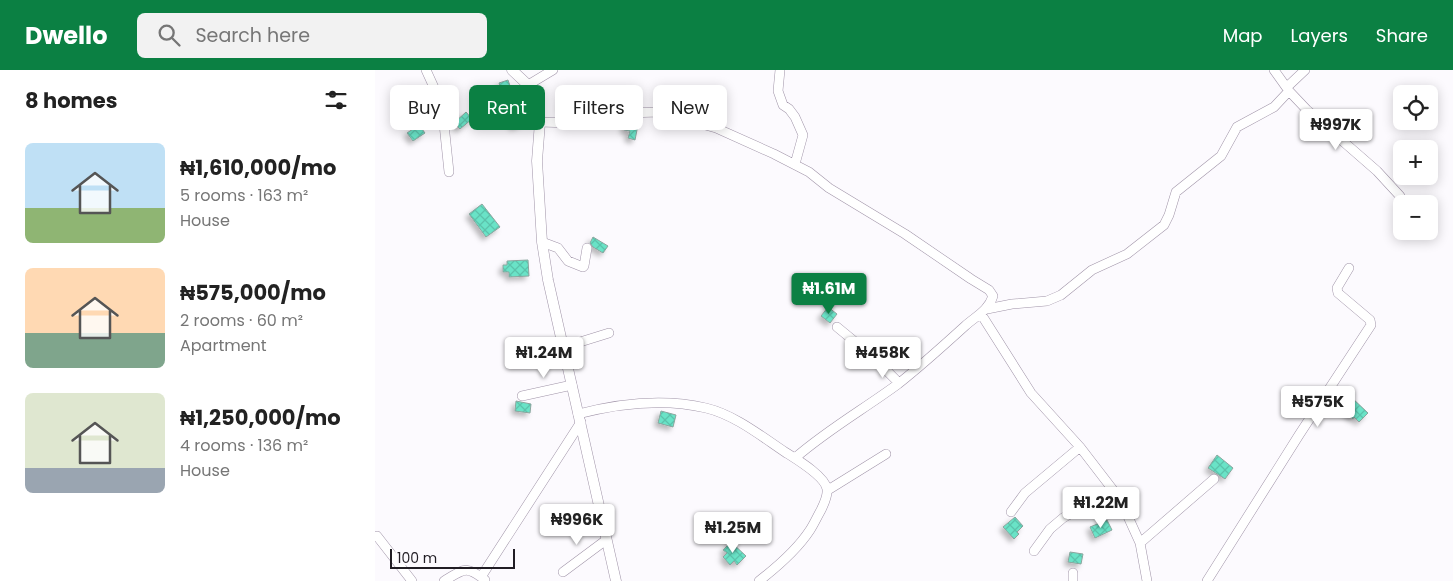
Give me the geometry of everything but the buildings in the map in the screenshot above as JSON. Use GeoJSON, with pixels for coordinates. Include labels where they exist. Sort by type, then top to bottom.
{"type":"FeatureCollection","features":[{"type":"Feature","properties":{"kind":"street"},"geometry":{"type":"LineString","coordinates":[[426,70],[442,105],[449,172]]}},
{"type":"Feature","properties":{"kind":"street"},"geometry":{"type":"LineString","coordinates":[[512,70],[528,85],[553,70]]}},
{"type":"Feature","properties":{"kind":"street"},"geometry":{"type":"LineString","coordinates":[[779,70],[778,91],[783,105],[795,116],[803,135],[795,164]]}},
{"type":"Feature","properties":{"kind":"street"},"geometry":{"type":"LineString","coordinates":[[1274,70],[1307,110],[1377,171],[1399,195]]}},
{"type":"Feature","properties":{"kind":"street"},"geometry":{"type":"LineString","coordinates":[[795,458],[811,444],[899,383],[972,319],[984,311],[1012,304],[1047,301],[1061,296],[1091,270],[1127,254],[1164,224],[1169,215],[1176,192],[1221,156],[1237,127],[1274,107],[1305,70]]}},
{"type":"Feature","properties":{"kind":"street"},"geometry":{"type":"LineString","coordinates":[[545,122],[601,124],[627,113],[659,112],[716,128],[809,172],[829,188],[905,234],[989,290],[993,296],[984,311]]}},
{"type":"Feature","properties":{"kind":"street"},"geometry":{"type":"LineString","coordinates":[[539,130],[537,161],[548,280],[615,581]]}},
{"type":"Feature","properties":{"kind":"street"},"geometry":{"type":"LineString","coordinates":[[543,242],[558,248],[568,261],[583,267],[587,248]]}},
{"type":"Feature","properties":{"kind":"street"},"geometry":{"type":"LineString","coordinates":[[1207,581],[1371,325],[1370,320],[1338,293],[1337,288],[1349,268]]}},
{"type":"Feature","properties":{"kind":"street"},"geometry":{"type":"LineString","coordinates":[[984,311],[1031,393],[1080,447],[1111,490],[1120,499],[1140,543],[1147,581]]}},
{"type":"Feature","properties":{"kind":"street"},"geometry":{"type":"LineString","coordinates":[[837,327],[871,355],[899,383]]}},
{"type":"Feature","properties":{"kind":"street"},"geometry":{"type":"LineString","coordinates":[[564,347],[609,333]]}},
{"type":"Feature","properties":{"kind":"street"},"geometry":{"type":"LineString","coordinates":[[522,396],[572,385]]}},
{"type":"Feature","properties":{"kind":"street"},"geometry":{"type":"LineString","coordinates":[[444,581],[462,570],[473,571],[484,579],[580,418],[600,408],[651,401],[707,408],[735,420],[795,458],[825,482],[827,490],[825,503],[810,531],[779,565],[759,581]]}},
{"type":"Feature","properties":{"kind":"street"},"geometry":{"type":"LineString","coordinates":[[1011,512],[1025,493],[1080,447]]}},
{"type":"Feature","properties":{"kind":"street"},"geometry":{"type":"LineString","coordinates":[[827,490],[886,454]]}},
{"type":"Feature","properties":{"kind":"street"},"geometry":{"type":"LineString","coordinates":[[1140,543],[1214,480]]}},
{"type":"Feature","properties":{"kind":"street"},"geometry":{"type":"LineString","coordinates":[[1034,551],[1050,529],[1063,518],[1111,490]]}},
{"type":"Feature","properties":{"kind":"street"},"geometry":{"type":"LineString","coordinates":[[377,536],[412,581]]}},
{"type":"Feature","properties":{"kind":"street"},"geometry":{"type":"LineString","coordinates":[[563,572],[606,540]]}}]}
